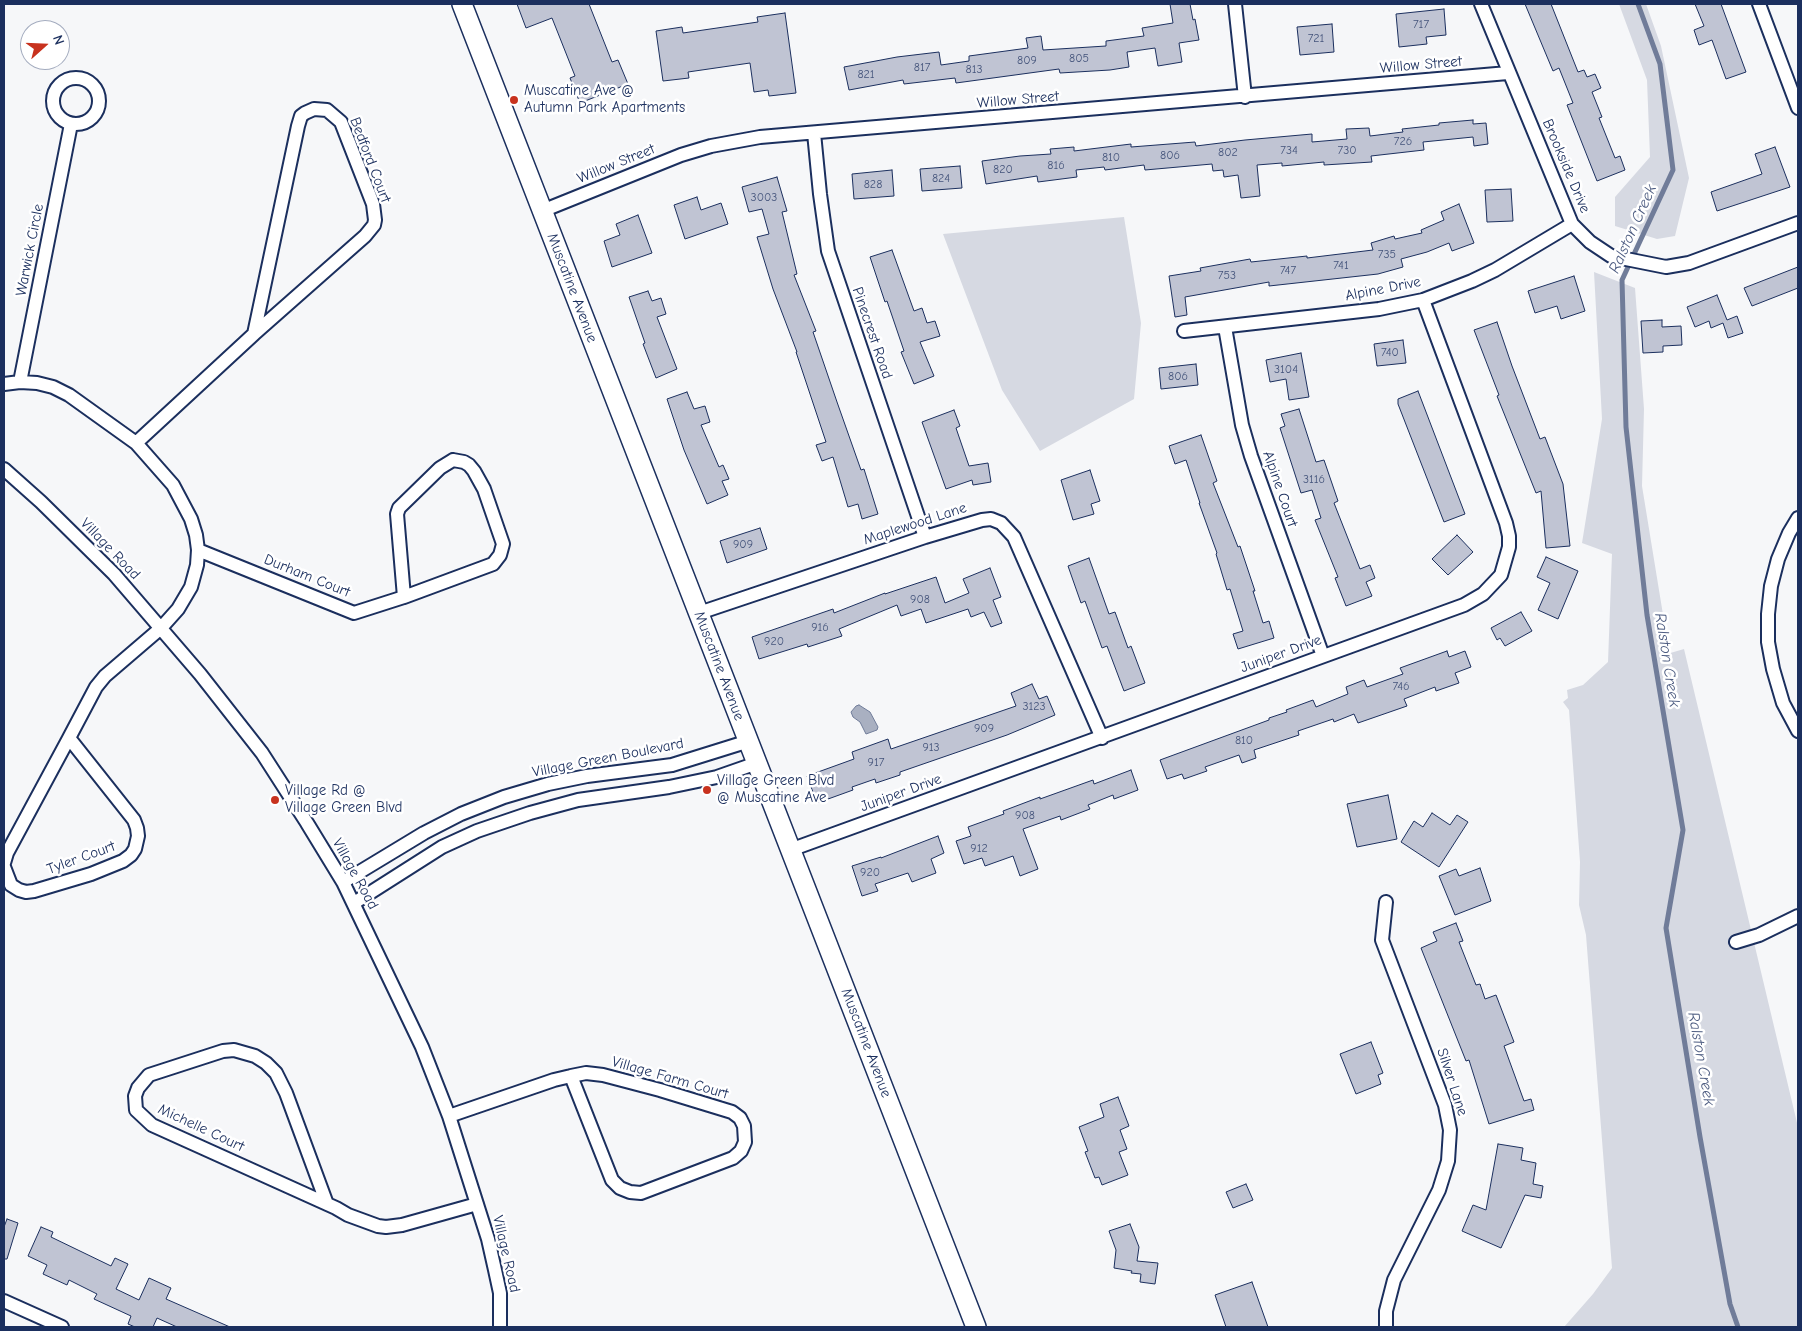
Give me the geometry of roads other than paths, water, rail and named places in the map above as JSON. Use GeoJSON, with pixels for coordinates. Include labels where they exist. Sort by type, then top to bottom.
{"type":"FeatureCollection","features":[{"type":"Feature","properties":{"kind":"main road","name":"Muscatine Avenue"},"geometry":{"type":"LineString","coordinates":[[462,4],[976,1327]]}},
{"type":"Feature","properties":{"kind":"street"},"geometry":{"type":"LineString","coordinates":[[1235,4],[1244,97]]}},
{"type":"Feature","properties":{"kind":"street","name":"Brookside Drive"},"geometry":{"type":"LineString","coordinates":[[1481,4],[1572,224],[1590,242],[1611,256],[1666,268],[1689,263],[1798,223]]}},
{"type":"Feature","properties":{"kind":"street"},"geometry":{"type":"LineString","coordinates":[[1760,4],[1798,108]]}},
{"type":"Feature","properties":{"kind":"street","name":"Willow Street"},"geometry":{"type":"LineString","coordinates":[[542,211],[682,155],[711,146],[760,137],[1508,73]]}},
{"type":"Feature","properties":{"kind":"street","name":"Bedford Court"},"geometry":{"type":"LineString","coordinates":[[136,443],[254,334],[365,236],[374,225],[373,204],[341,122],[327,110],[314,109],[301,116],[254,334]]}},
{"type":"Feature","properties":{"kind":"street","name":"Warwick Circle"},"geometry":{"type":"LineString","coordinates":[[20,382],[71,124]]}},
{"type":"Feature","properties":{"kind":"street","name":"Pinecrest Road"},"geometry":{"type":"LineString","coordinates":[[814,133],[828,251],[925,538]]}},
{"type":"Feature","properties":{"kind":"street","name":"Alpine Drive"},"geometry":{"type":"LineString","coordinates":[[1184,331],[1380,309],[1424,300],[1494,270],[1572,224]]}},
{"type":"Feature","properties":{"kind":"street","name":"Juniper Drive"},"geometry":{"type":"LineString","coordinates":[[790,850],[1474,601],[1492,586],[1501,575],[1506,562],[1509,548],[1506,523],[1424,300]]}},
{"type":"Feature","properties":{"kind":"street","name":"Alpine Court"},"geometry":{"type":"LineString","coordinates":[[1225,327],[1242,425],[1251,456],[1323,656]]}},
{"type":"Feature","properties":{"kind":"street"},"geometry":{"type":"LineString","coordinates":[[4,384],[20,382],[37,383],[70,395],[136,443],[173,485],[183,502],[191,519],[198,550],[197,565],[191,587],[178,609],[162,628],[105,676],[96,687],[7,853],[4,862]]}},
{"type":"Feature","properties":{"kind":"street","name":"Durham Court"},"geometry":{"type":"LineString","coordinates":[[198,550],[354,613],[404,597],[493,564],[500,555],[503,544],[484,489],[474,471],[464,462],[453,460],[447,462],[399,508],[397,514],[404,597]]}},
{"type":"Feature","properties":{"kind":"street","name":"Village Road"},"geometry":{"type":"LineString","coordinates":[[4,469],[41,502],[114,574],[200,674],[262,754],[343,882],[422,1047],[449,1116],[488,1240],[500,1293],[500,1327]]}},
{"type":"Feature","properties":{"kind":"street"},"geometry":{"type":"LineString","coordinates":[[1798,518],[1789,533],[1778,559],[1771,586],[1768,614],[1768,642],[1773,669],[1783,703],[1798,731]]}},
{"type":"Feature","properties":{"kind":"street","name":"Maplewood Lane"},"geometry":{"type":"LineString","coordinates":[[699,614],[982,520],[996,521],[1008,528],[1019,548],[1102,738]]}},
{"type":"Feature","properties":{"kind":"street","name":"Tyler Court"},"geometry":{"type":"LineString","coordinates":[[4,867],[11,885],[18,890],[34,891],[91,874],[123,861],[135,849],[138,828],[134,820],[69,738]]}},
{"type":"Feature","properties":{"kind":"street","name":"Village Green Boulevard"},"geometry":{"type":"LineString","coordinates":[[343,882],[424,833],[461,814],[504,797],[548,784],[587,776],[672,765],[748,741]]}},
{"type":"Feature","properties":{"kind":"street"},"geometry":{"type":"LineString","coordinates":[[354,902],[442,847],[477,831],[530,813],[578,800],[669,787],[717,777],[758,764]]}},
{"type":"Feature","properties":{"kind":"street","name":"Silver Lane"},"geometry":{"type":"LineString","coordinates":[[1386,902],[1382,940],[1446,1105],[1450,1130],[1448,1161],[1439,1190],[1394,1280],[1386,1311],[1386,1327]]}},
{"type":"Feature","properties":{"kind":"street"},"geometry":{"type":"LineString","coordinates":[[1736,942],[1759,935],[1798,916]]}},
{"type":"Feature","properties":{"kind":"street","name":"Michelle Court"},"geometry":{"type":"LineString","coordinates":[[327,1204],[286,1093],[276,1073],[255,1056],[234,1050],[223,1051],[149,1075],[138,1088],[134,1096],[136,1110],[152,1124],[348,1215],[386,1227],[402,1225],[477,1204]]}},
{"type":"Feature","properties":{"kind":"street","name":"Village Farm Court"},"geometry":{"type":"LineString","coordinates":[[449,1116],[554,1080],[571,1076],[586,1073],[603,1075],[660,1090],[732,1112],[740,1118],[744,1126],[745,1142],[741,1150],[733,1158],[641,1193],[630,1192],[620,1188],[612,1180],[571,1076]]}},
{"type":"Feature","properties":{"kind":"street"},"geometry":{"type":"LineString","coordinates":[[4,1301],[62,1327]]}},
{"type":"Feature","properties":{"kind":"water"},"geometry":{"type":"Polygon","coordinates":[[[859,705],[870,712],[878,727],[877,730],[866,734],[860,722],[853,717],[851,712],[859,705]]]}},
{"type":"Feature","properties":{"kind":"waterway","name":"Ralston Creek"},"geometry":{"type":"LineString","coordinates":[[1638,4],[1660,64],[1673,170],[1622,280],[1626,427],[1647,615],[1683,830],[1666,928],[1700,1137],[1730,1304],[1738,1327]]}},
{"type":"Feature","properties":{"kind":"place","name":"Muscatine Ave @ Autumn Park Apartments"},"geometry":{"type":"Point","coordinates":[514,100]}},
{"type":"Feature","properties":{"kind":"place","name":"Village Green Blvd @ Muscatine Ave"},"geometry":{"type":"Point","coordinates":[707,790]}},
{"type":"Feature","properties":{"kind":"place","name":"Village Rd @ Village Green Blvd"},"geometry":{"type":"Point","coordinates":[275,800]}}]}
